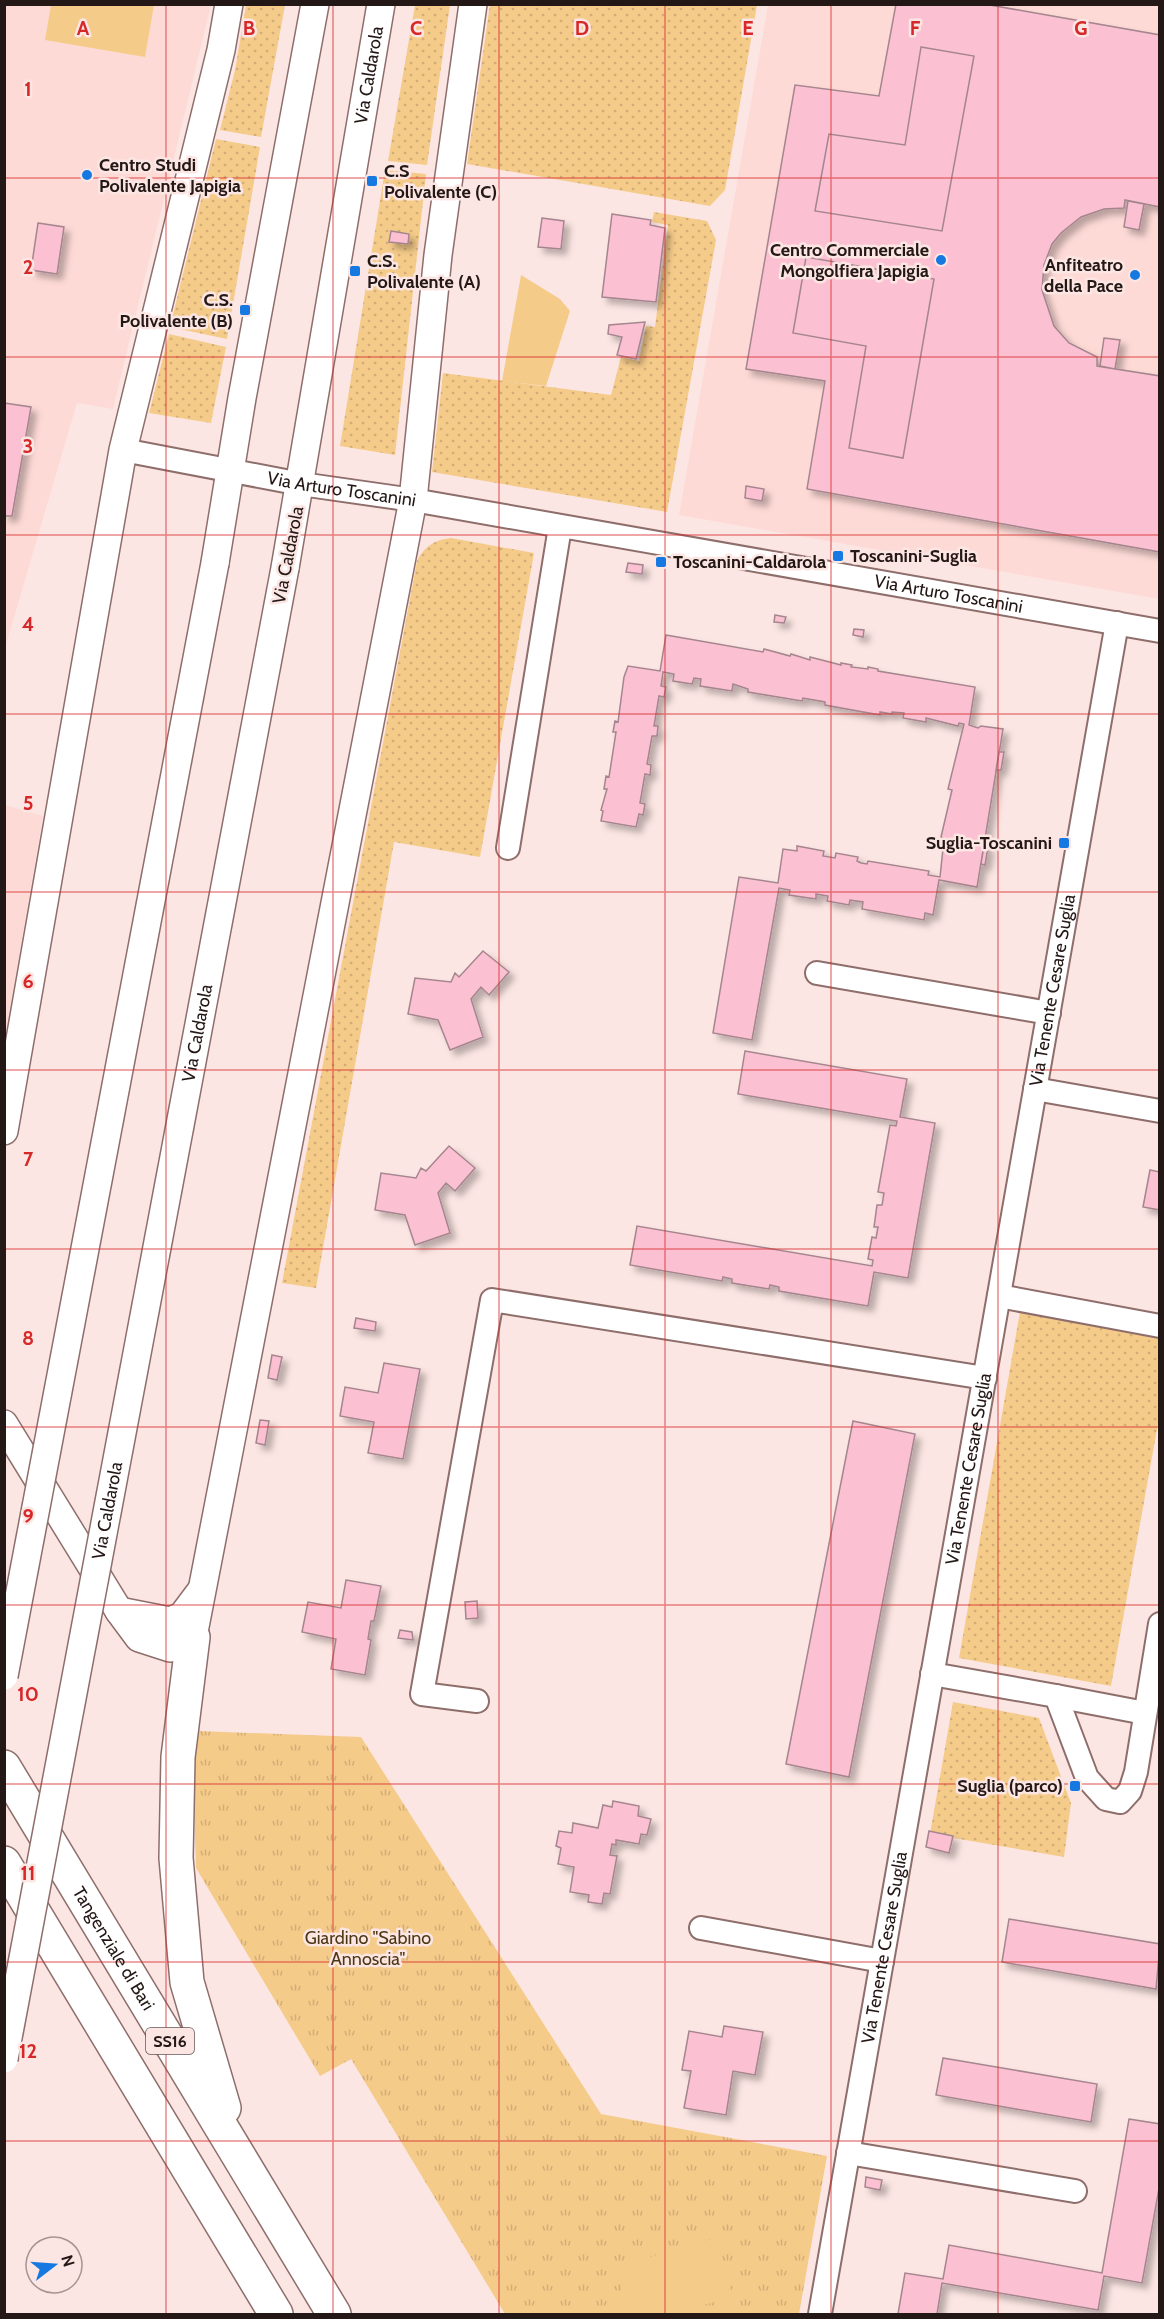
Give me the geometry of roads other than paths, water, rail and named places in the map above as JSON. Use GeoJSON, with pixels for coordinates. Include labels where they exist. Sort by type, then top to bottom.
{"type":"FeatureCollection","features":[{"type":"Feature","properties":{"kind":"highway","name":"SS16"},"geometry":{"type":"LineString","coordinates":[[193,1637],[178,1757],[176,1858],[188,1982],[237,2153]]}},
{"type":"Feature","properties":{"kind":"highway","name":"Tangenziale di Bari"},"geometry":{"type":"LineString","coordinates":[[4,1767],[334,2314]]}},
{"type":"Feature","properties":{"kind":"highway","name":"SS16"},"geometry":{"type":"LineString","coordinates":[[4,1863],[276,2314]]}},
{"type":"Feature","properties":{"kind":"highway","name":"SS16"},"geometry":{"type":"LineString","coordinates":[[204,2194],[255,2314]]}},
{"type":"Feature","properties":{"kind":"street"},"geometry":{"type":"LineString","coordinates":[[4,1131],[123,450],[221,50],[229,4]]}},
{"type":"Feature","properties":{"kind":"street"},"geometry":{"type":"LineString","coordinates":[[4,1676],[215,563],[315,4]]}},
{"type":"Feature","properties":{"kind":"street","name":"Via Caldarola"},"geometry":{"type":"LineString","coordinates":[[4,2059],[301,484],[381,4]]}},
{"type":"Feature","properties":{"kind":"street"},"geometry":{"type":"LineString","coordinates":[[4,1424],[119,1611],[139,1638],[170,1648],[193,1637],[413,500],[438,255],[473,4]]}},
{"type":"Feature","properties":{"kind":"street","name":"Via Arturo Toscanini"},"geometry":{"type":"LineString","coordinates":[[123,450],[301,484],[413,500],[1160,631]]}},
{"type":"Feature","properties":{"kind":"street"},"geometry":{"type":"LineString","coordinates":[[508,848],[560,527]]}},
{"type":"Feature","properties":{"kind":"street","name":"Via Tenente Cesare Suglia"},"geometry":{"type":"LineString","coordinates":[[820,2314],[1117,623]]}},
{"type":"Feature","properties":{"kind":"street"},"geometry":{"type":"LineString","coordinates":[[817,973],[1049,1014]]}},
{"type":"Feature","properties":{"kind":"street"},"geometry":{"type":"LineString","coordinates":[[1035,1089],[1160,1111]]}},
{"type":"Feature","properties":{"kind":"street"},"geometry":{"type":"LineString","coordinates":[[999,1296],[1160,1326]]}},
{"type":"Feature","properties":{"kind":"street"},"geometry":{"type":"LineString","coordinates":[[477,1701],[422,1694],[492,1300],[985,1378]]}},
{"type":"Feature","properties":{"kind":"street"},"geometry":{"type":"LineString","coordinates":[[119,1611],[170,1621],[182,1616],[203,1589]]}},
{"type":"Feature","properties":{"kind":"street"},"geometry":{"type":"LineString","coordinates":[[1056,1696],[1087,1778],[1106,1799],[1120,1802],[1130,1791],[1136,1772],[1160,1624]]}},
{"type":"Feature","properties":{"kind":"street"},"geometry":{"type":"LineString","coordinates":[[932,1674],[1145,1713]]}},
{"type":"Feature","properties":{"kind":"street"},"geometry":{"type":"LineString","coordinates":[[701,1928],[882,1961]]}},
{"type":"Feature","properties":{"kind":"street"},"geometry":{"type":"LineString","coordinates":[[848,2153],[1075,2190]]}},
{"type":"Feature","properties":{"kind":"place","name":"Centro Studi Polivalente Japigia"},"geometry":{"type":"Point","coordinates":[87,175]}},
{"type":"Feature","properties":{"kind":"place","name":"C.S Polivalente (C)"},"geometry":{"type":"Point","coordinates":[372,181]}},
{"type":"Feature","properties":{"kind":"place","name":"Centro Commerciale Mongolfiera Japigia"},"geometry":{"type":"Point","coordinates":[941,260]}},
{"type":"Feature","properties":{"kind":"place","name":"C.S. Polivalente (A)"},"geometry":{"type":"Point","coordinates":[355,271]}},
{"type":"Feature","properties":{"kind":"place","name":"Anfiteatro della Pace"},"geometry":{"type":"Point","coordinates":[1135,275]}},
{"type":"Feature","properties":{"kind":"place","name":"C.S. Polivalente (B)"},"geometry":{"type":"Point","coordinates":[245,310]}},
{"type":"Feature","properties":{"kind":"place","name":"Toscanini-Suglia"},"geometry":{"type":"Point","coordinates":[838,556]}},
{"type":"Feature","properties":{"kind":"place","name":"Toscanini-Caldarola"},"geometry":{"type":"Point","coordinates":[661,562]}},
{"type":"Feature","properties":{"kind":"place","name":"Suglia-Toscanini"},"geometry":{"type":"Point","coordinates":[1064,843]}},
{"type":"Feature","properties":{"kind":"place","name":"Suglia (parco)"},"geometry":{"type":"Point","coordinates":[1075,1786]}},
{"type":"Feature","properties":{"kind":"park label","name":"Giardino \"Sabino Annoscia\""},"geometry":{"type":"Point","coordinates":[368,1948]}}]}
